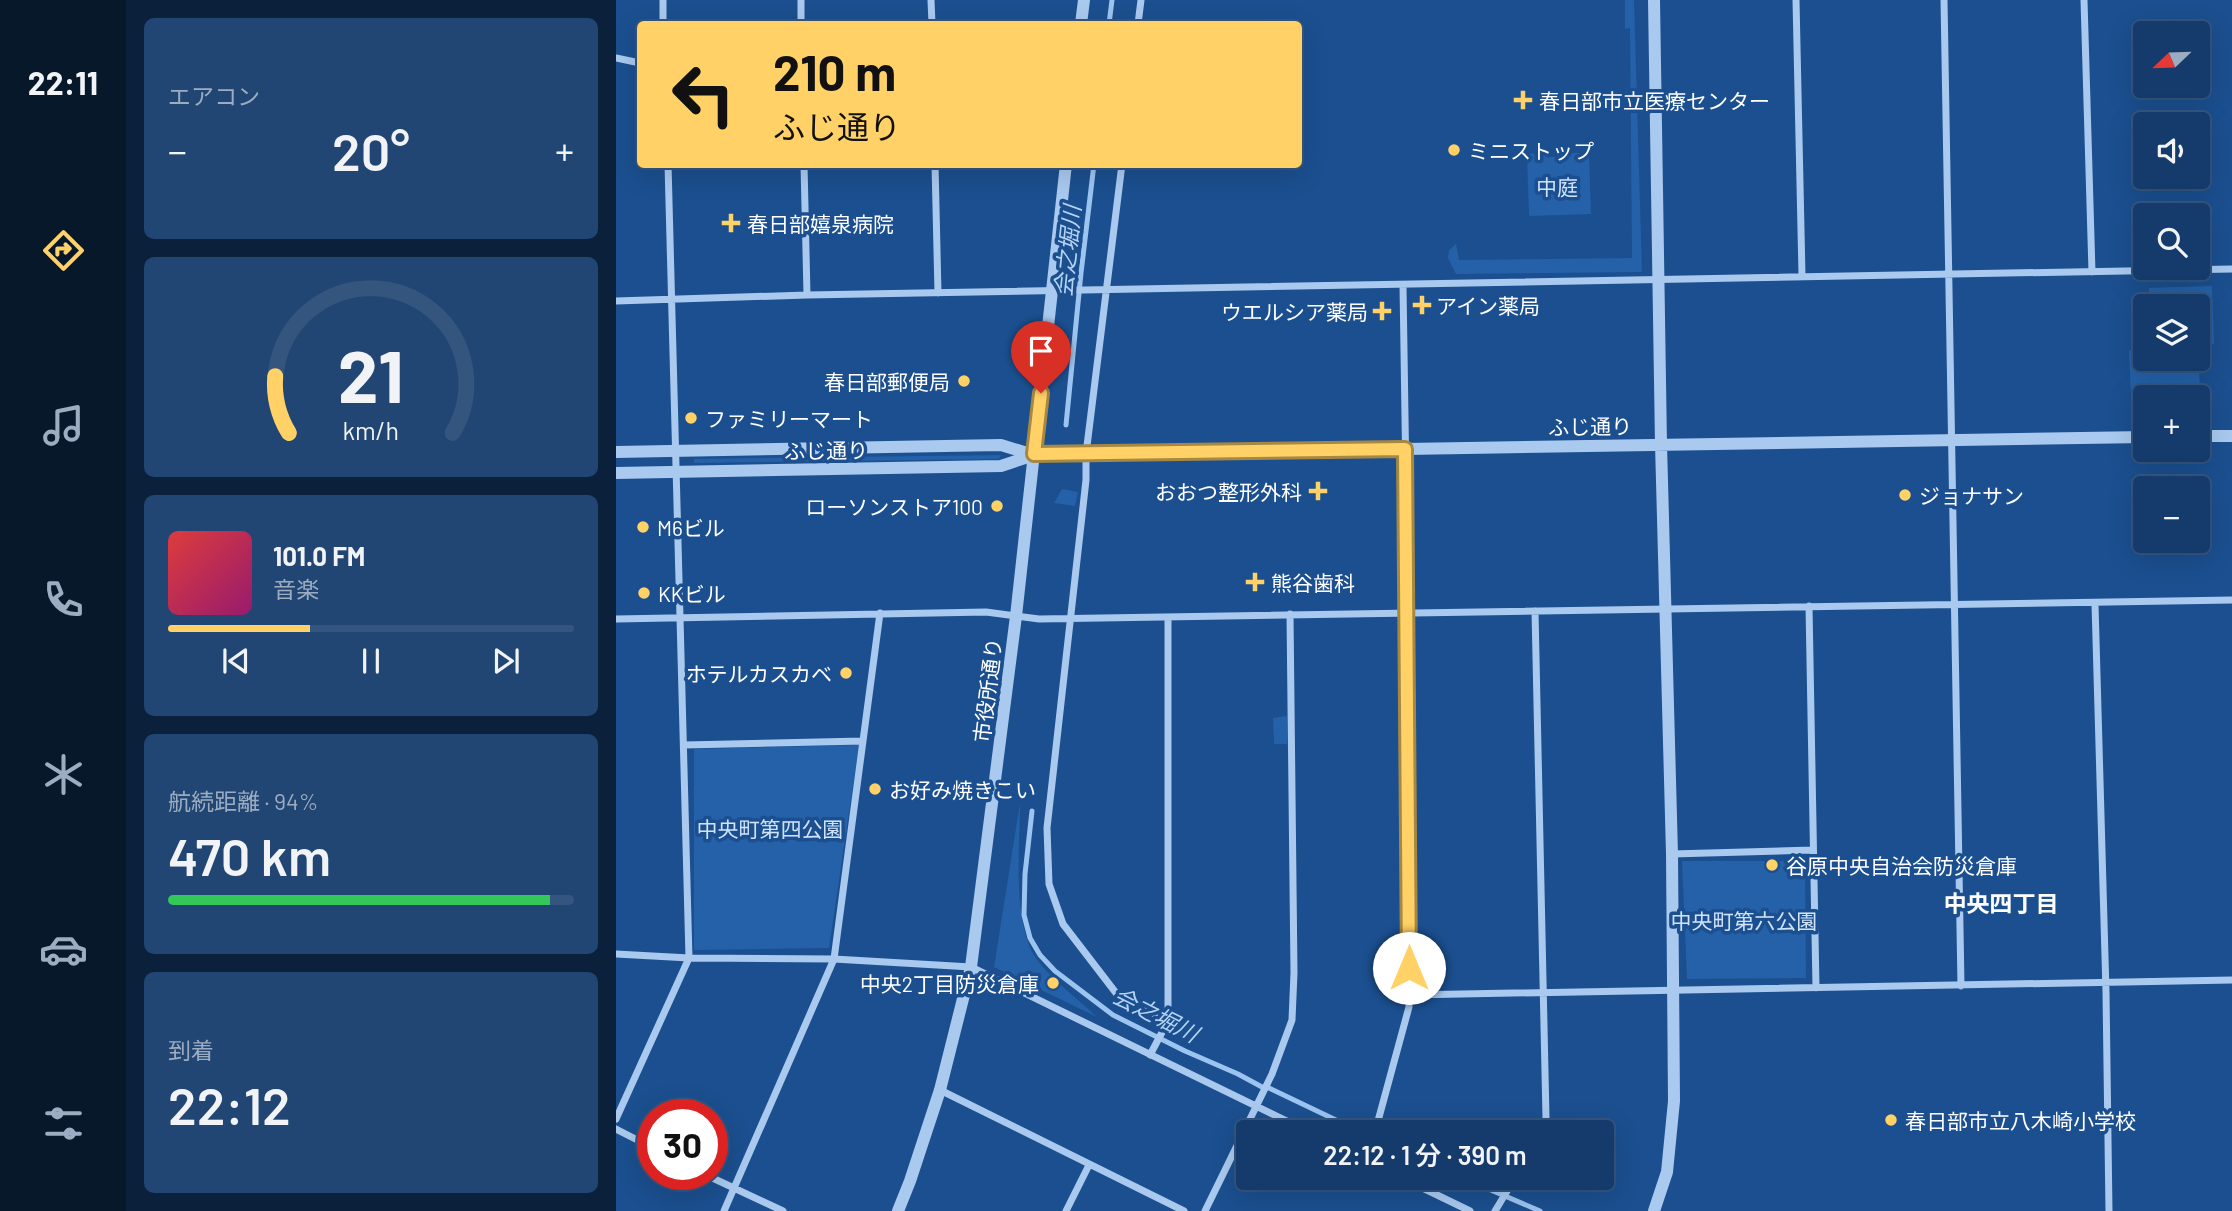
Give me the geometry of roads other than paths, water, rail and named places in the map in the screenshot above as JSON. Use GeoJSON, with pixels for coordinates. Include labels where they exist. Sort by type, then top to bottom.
{"type":"FeatureCollection","features":[{"type":"Feature","properties":{"kind":"street"},"geometry":{"type":"LineString","coordinates":[[663,0],[663,21]]}},
{"type":"Feature","properties":{"kind":"street"},"geometry":{"type":"LineString","coordinates":[[801,0],[801,21]]}},
{"type":"Feature","properties":{"kind":"street"},"geometry":{"type":"LineString","coordinates":[[931,0],[932,21]]}},
{"type":"Feature","properties":{"kind":"street"},"geometry":{"type":"LineString","coordinates":[[1081,21],[1084,0]]}},
{"type":"Feature","properties":{"kind":"street"},"geometry":{"type":"LineString","coordinates":[[1139,21],[1141,0]]}},
{"type":"Feature","properties":{"kind":"street"},"geometry":{"type":"LineString","coordinates":[[1654,0],[1661,444],[1672,854],[1674,1101],[1667,1172],[1654,1211]]}},
{"type":"Feature","properties":{"kind":"street"},"geometry":{"type":"LineString","coordinates":[[1797,0],[1802,276]]}},
{"type":"Feature","properties":{"kind":"street"},"geometry":{"type":"LineString","coordinates":[[1944,0],[1961,986]]}},
{"type":"Feature","properties":{"kind":"street"},"geometry":{"type":"LineString","coordinates":[[2084,0],[2092,272]]}},
{"type":"Feature","properties":{"kind":"street"},"geometry":{"type":"LineString","coordinates":[[616,58],[637,62]]}},
{"type":"Feature","properties":{"kind":"street"},"geometry":{"type":"LineString","coordinates":[[616,1119],[689,958],[674,300],[668,168]]}},
{"type":"Feature","properties":{"kind":"street"},"geometry":{"type":"LineString","coordinates":[[804,168],[807,295]]}},
{"type":"Feature","properties":{"kind":"street"},"geometry":{"type":"LineString","coordinates":[[935,168],[938,293]]}},
{"type":"Feature","properties":{"kind":"street","name":"市役所通り"},"geometry":{"type":"LineString","coordinates":[[898,1211],[940,1090],[971,967],[1016,617],[1041,454],[1058,290],[1066,168]]}},
{"type":"Feature","properties":{"kind":"street"},"geometry":{"type":"LineString","coordinates":[[1122,168],[1108,290],[1082,454],[1086,480],[1047,828],[1049,884],[1063,923],[1116,993],[1166,1024]]}},
{"type":"Feature","properties":{"kind":"street"},"geometry":{"type":"LineString","coordinates":[[616,301],[1058,290],[2232,269]]}},
{"type":"Feature","properties":{"kind":"street"},"geometry":{"type":"LineString","coordinates":[[1379,1120],[1409,1007],[1408,613],[1403,285]]}},
{"type":"Feature","properties":{"kind":"street"},"geometry":{"type":"LineString","coordinates":[[2210,436],[2232,436]]}},
{"type":"Feature","properties":{"kind":"street","name":"ふじ通り"},"geometry":{"type":"LineString","coordinates":[[616,452],[1001,445],[1041,454],[1082,454],[2133,437]]}},
{"type":"Feature","properties":{"kind":"street","name":"ふじ通り"},"geometry":{"type":"LineString","coordinates":[[616,473],[1001,467],[1041,454]]}},
{"type":"Feature","properties":{"kind":"street"},"geometry":{"type":"LineString","coordinates":[[616,618],[997,612],[1039,619],[2232,600]]}},
{"type":"Feature","properties":{"kind":"street"},"geometry":{"type":"LineString","coordinates":[[2095,604],[2106,981],[2109,1211]]}},
{"type":"Feature","properties":{"kind":"street"},"geometry":{"type":"LineString","coordinates":[[1809,606],[1816,988]]}},
{"type":"Feature","properties":{"kind":"street"},"geometry":{"type":"LineString","coordinates":[[1535,611],[1545,1120]]}},
{"type":"Feature","properties":{"kind":"street"},"geometry":{"type":"LineString","coordinates":[[724,1211],[834,958],[880,613]]}},
{"type":"Feature","properties":{"kind":"street"},"geometry":{"type":"LineString","coordinates":[[1205,1211],[1272,1074],[1292,1020],[1294,973],[1290,614]]}},
{"type":"Feature","properties":{"kind":"street"},"geometry":{"type":"LineString","coordinates":[[1152,1052],[1166,1024],[1168,617]]}},
{"type":"Feature","properties":{"kind":"street"},"geometry":{"type":"LineString","coordinates":[[684,745],[863,741]]}},
{"type":"Feature","properties":{"kind":"street"},"geometry":{"type":"LineString","coordinates":[[1672,854],[1813,850]]}},
{"type":"Feature","properties":{"kind":"street"},"geometry":{"type":"LineString","coordinates":[[616,954],[689,958],[834,958],[971,967],[1152,1052],[1287,1120]]}},
{"type":"Feature","properties":{"kind":"street"},"geometry":{"type":"LineString","coordinates":[[1409,995],[2232,980]]}},
{"type":"Feature","properties":{"kind":"street"},"geometry":{"type":"LineString","coordinates":[[940,1090],[1184,1211]]}},
{"type":"Feature","properties":{"kind":"street"},"geometry":{"type":"LineString","coordinates":[[616,1129],[637,1140]]}},
{"type":"Feature","properties":{"kind":"street"},"geometry":{"type":"LineString","coordinates":[[1066,1211],[1089,1165]]}},
{"type":"Feature","properties":{"kind":"street"},"geometry":{"type":"LineString","coordinates":[[728,1187],[783,1211]]}},
{"type":"Feature","properties":{"kind":"street"},"geometry":{"type":"LineString","coordinates":[[1427,1190],[1470,1211]]}},
{"type":"Feature","properties":{"kind":"street"},"geometry":{"type":"LineString","coordinates":[[1495,1210],[1507,1190]]}},
{"type":"Feature","properties":{"kind":"waterway","name":"会之堀川"},"geometry":{"type":"LineString","coordinates":[[1109,21],[1112,0]]}},
{"type":"Feature","properties":{"kind":"waterway","name":"会之堀川"},"geometry":{"type":"LineString","coordinates":[[1066,425],[1094,168]]}},
{"type":"Feature","properties":{"kind":"waterway","name":"会之堀川"},"geometry":{"type":"LineString","coordinates":[[1032,811],[1025,874],[1024,915],[1030,938],[1040,955],[1055,971],[1113,1015],[1336,1120]]}},
{"type":"Feature","properties":{"kind":"waterway","name":"会之堀川"},"geometry":{"type":"LineString","coordinates":[[1491,1190],[1540,1211]]}},
{"type":"Feature","properties":{"kind":"place","name":"春日部市立医療センター"},"geometry":{"type":"Point","coordinates":[1523,100]}},
{"type":"Feature","properties":{"kind":"place","name":"ミニストップ"},"geometry":{"type":"Point","coordinates":[1454,150]}},
{"type":"Feature","properties":{"kind":"place","name":"春日部嬉泉病院"},"geometry":{"type":"Point","coordinates":[731,223]}},
{"type":"Feature","properties":{"kind":"place","name":"アイン薬局"},"geometry":{"type":"Point","coordinates":[1422,305]}},
{"type":"Feature","properties":{"kind":"place","name":"ウエルシア薬局"},"geometry":{"type":"Point","coordinates":[1382,311]}},
{"type":"Feature","properties":{"kind":"place","name":"春日部郵便局"},"geometry":{"type":"Point","coordinates":[964,381]}},
{"type":"Feature","properties":{"kind":"place","name":"ファミリーマート"},"geometry":{"type":"Point","coordinates":[691,418]}},
{"type":"Feature","properties":{"kind":"place","name":"おおつ整形外科"},"geometry":{"type":"Point","coordinates":[1318,491]}},
{"type":"Feature","properties":{"kind":"place","name":"ジョナサン"},"geometry":{"type":"Point","coordinates":[1905,495]}},
{"type":"Feature","properties":{"kind":"place","name":"ローソンストア100"},"geometry":{"type":"Point","coordinates":[997,506]}},
{"type":"Feature","properties":{"kind":"place","name":"M6ビル"},"geometry":{"type":"Point","coordinates":[643,527]}},
{"type":"Feature","properties":{"kind":"place","name":"熊谷歯科"},"geometry":{"type":"Point","coordinates":[1255,582]}},
{"type":"Feature","properties":{"kind":"place","name":"KKビル"},"geometry":{"type":"Point","coordinates":[644,593]}},
{"type":"Feature","properties":{"kind":"place","name":"ホテルカスカベ"},"geometry":{"type":"Point","coordinates":[846,673]}},
{"type":"Feature","properties":{"kind":"place","name":"お好み焼きこい"},"geometry":{"type":"Point","coordinates":[875,789]}},
{"type":"Feature","properties":{"kind":"place","name":"谷原中央自治会防災倉庫"},"geometry":{"type":"Point","coordinates":[1772,865]}},
{"type":"Feature","properties":{"kind":"place","name":"中央2丁目防災倉庫"},"geometry":{"type":"Point","coordinates":[1053,983]}},
{"type":"Feature","properties":{"kind":"place","name":"春日部市立八木崎小学校"},"geometry":{"type":"Point","coordinates":[1891,1120]}},
{"type":"Feature","properties":{"kind":"district","name":"中央四丁目"},"geometry":{"type":"Point","coordinates":[2001,903]}},
{"type":"Feature","properties":{"kind":"park label","name":"中庭"},"geometry":{"type":"Point","coordinates":[1557,186]}},
{"type":"Feature","properties":{"kind":"park label","name":"中央町第四公園"},"geometry":{"type":"Point","coordinates":[770,828]}},
{"type":"Feature","properties":{"kind":"park label","name":"中央町第六公園"},"geometry":{"type":"Point","coordinates":[1744,920]}}]}
